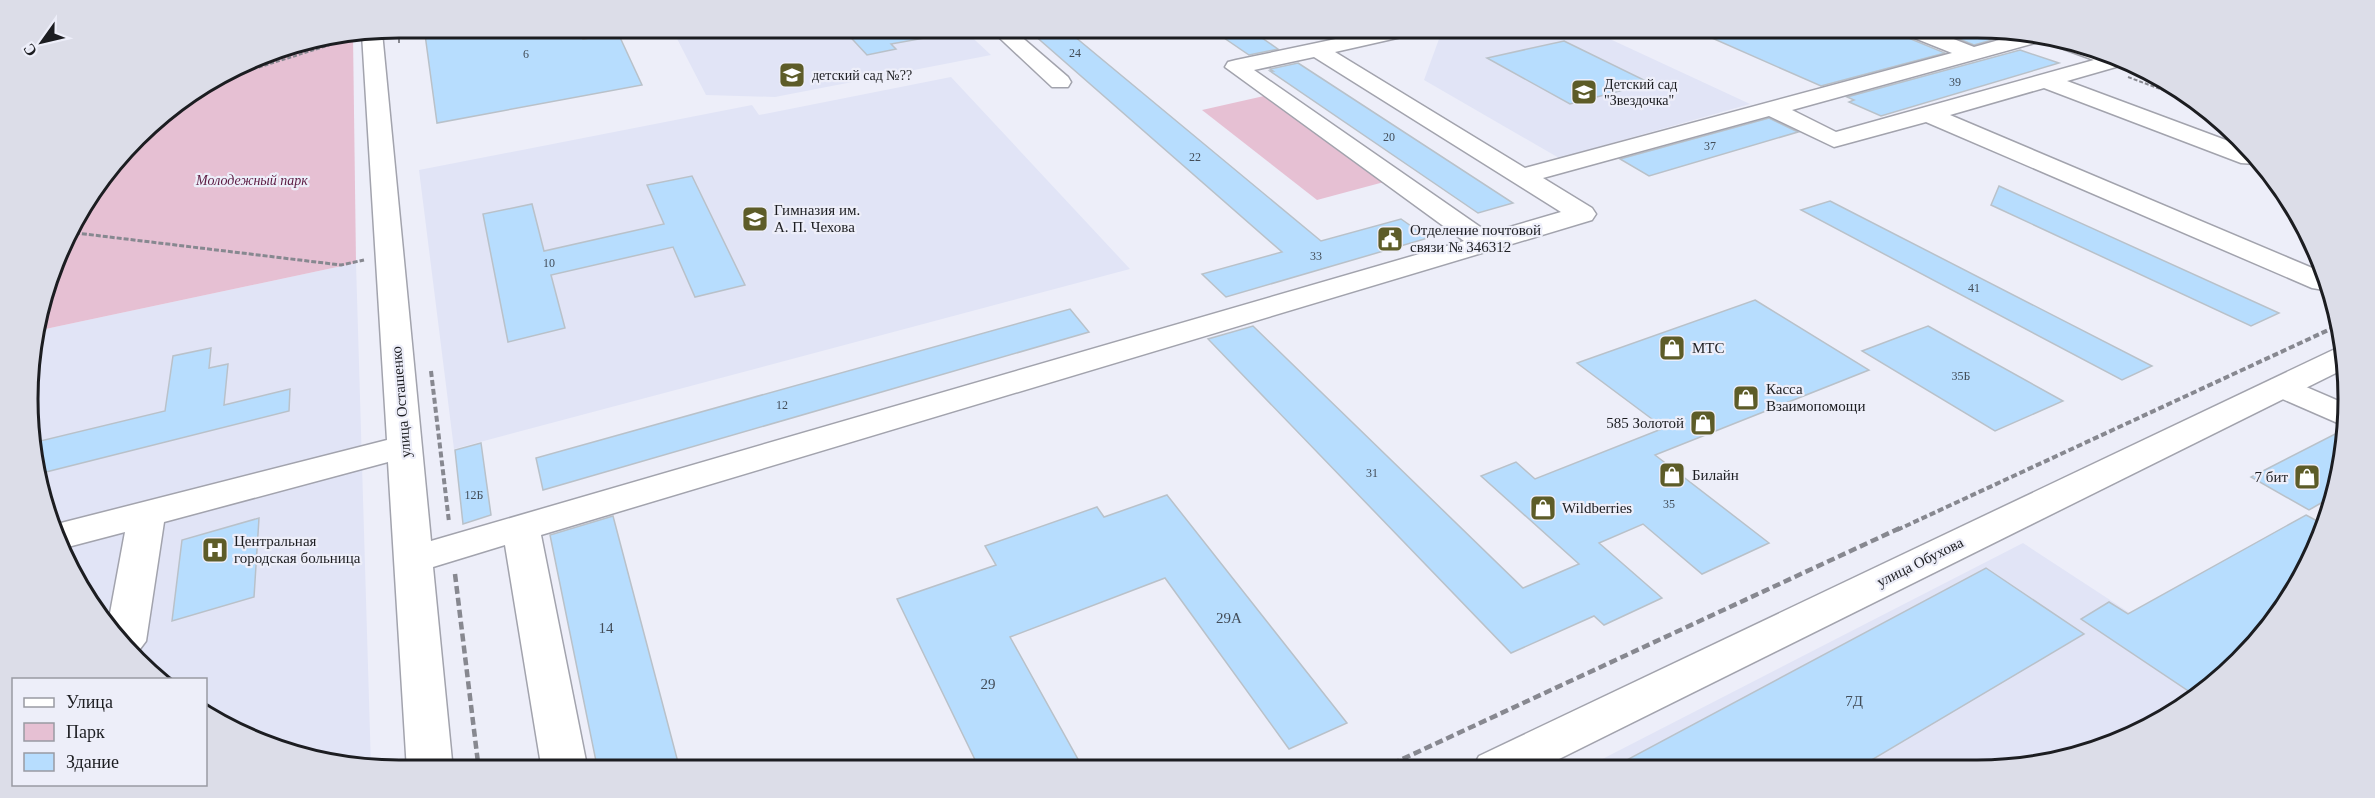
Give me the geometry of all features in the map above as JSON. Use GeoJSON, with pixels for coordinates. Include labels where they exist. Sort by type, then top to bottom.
{"type":"FeatureCollection","features":[{"type":"Feature","properties":{"kind":"street","name":"улица Осташенко"},"geometry":{"type":"LineString","coordinates":[[386,38],[405,446],[429,760]]}},
{"type":"Feature","properties":{"kind":"street"},"geometry":{"type":"LineString","coordinates":[[1010,38],[1060,82]]}},
{"type":"Feature","properties":{"kind":"street"},"geometry":{"type":"LineString","coordinates":[[1371,38],[1236,67],[1485,243]]}},
{"type":"Feature","properties":{"kind":"street"},"geometry":{"type":"LineString","coordinates":[[1933,38],[1974,54]]}},
{"type":"Feature","properties":{"kind":"street"},"geometry":{"type":"LineString","coordinates":[[1523,176],[2023,41]]}},
{"type":"Feature","properties":{"kind":"street"},"geometry":{"type":"LineString","coordinates":[[414,559],[1582,214],[1317,50]]}},
{"type":"Feature","properties":{"kind":"street"},"geometry":{"type":"LineString","coordinates":[[1773,108],[1834,140],[2046,81],[2105,62]]}},
{"type":"Feature","properties":{"kind":"street"},"geometry":{"type":"LineString","coordinates":[[2046,81],[2243,155]]}},
{"type":"Feature","properties":{"kind":"street"},"geometry":{"type":"LineString","coordinates":[[1928,114],[2317,280]]}},
{"type":"Feature","properties":{"kind":"street","name":"улица Обухова"},"geometry":{"type":"LineString","coordinates":[[1515,760],[2335,361]]}},
{"type":"Feature","properties":{"kind":"street"},"geometry":{"type":"LineString","coordinates":[[2283,387],[2337,412]]}},
{"type":"Feature","properties":{"kind":"street"},"geometry":{"type":"LineString","coordinates":[[64,535],[405,446]]}},
{"type":"Feature","properties":{"kind":"street"},"geometry":{"type":"LineString","coordinates":[[126,636],[147,514]]}},
{"type":"Feature","properties":{"kind":"street"},"geometry":{"type":"LineString","coordinates":[[521,527],[563,760]]}},
{"type":"Feature","properties":{"kind":"path"},"geometry":{"type":"LineString","coordinates":[[252,69],[328,44]]}},
{"type":"Feature","properties":{"kind":"path"},"geometry":{"type":"LineString","coordinates":[[79,232],[341,265]]}},
{"type":"Feature","properties":{"kind":"path"},"geometry":{"type":"LineString","coordinates":[[1400,760],[2331,329]]}},
{"type":"Feature","properties":{"kind":"path"},"geometry":{"type":"LineString","coordinates":[[430,360],[478,760]]}},
{"type":"Feature","properties":{"kind":"shaded area","name":"детский сад №??"},"geometry":{"type":"Polygon","coordinates":[[[677,38],[973,38],[991,55],[775,97],[706,95],[677,38]]]}},
{"type":"Feature","properties":{"kind":"shaded area","name":"Детский сад \"Звездочка\""},"geometry":{"type":"Polygon","coordinates":[[[1608,38],[1750,104],[1559,158],[1424,80],[1439,39],[1608,38]]]}},
{"type":"Feature","properties":{"kind":"shaded area","name":"Гимназия им. А. П. Чехова"},"geometry":{"type":"Polygon","coordinates":[[[951,77],[1130,269],[454,449],[419,170],[752,105],[759,115],[951,77]]]}},
{"type":"Feature","properties":{"kind":"shaded area","name":"Центральная городская больница"},"geometry":{"type":"Polygon","coordinates":[[[356,263],[371,759],[328,754],[305,748],[261,733],[218,712],[207,705],[207,678],[169,678],[143,655],[112,619],[98,600],[75,559],[57,515],[44,470],[38,423],[38,375],[44,329],[356,263]]]}},
{"type":"Feature","properties":{"kind":"shaded area"},"geometry":{"type":"Polygon","coordinates":[[[2023,543],[2216,669],[2177,700],[2136,723],[2092,741],[2047,754],[2000,760],[1601,760],[2023,543]]]}},
{"type":"Feature","properties":{"kind":"green space","name":"Молодежный парк"},"geometry":{"type":"Polygon","coordinates":[[[353,41],[356,263],[44,329],[65,261],[86,218],[112,179],[143,143],[198,98],[239,75],[305,50],[353,41]]]}},
{"type":"Feature","properties":{"kind":"green space"},"geometry":{"type":"Polygon","coordinates":[[[1264,96],[1384,182],[1317,200],[1202,110],[1264,96]]]}},
{"type":"Feature","properties":{"kind":"building"},"geometry":{"type":"Polygon","coordinates":[[[425,38],[620,38],[642,85],[437,123],[425,38]]]}},
{"type":"Feature","properties":{"kind":"building"},"geometry":{"type":"Polygon","coordinates":[[[851,38],[925,38],[891,44],[896,49],[867,55],[851,38]]]}},
{"type":"Feature","properties":{"kind":"building"},"geometry":{"type":"Polygon","coordinates":[[[1038,38],[1076,38],[1321,241],[1401,219],[1428,238],[1226,297],[1202,274],[1282,252],[1038,38]]]}},
{"type":"Feature","properties":{"kind":"building"},"geometry":{"type":"Polygon","coordinates":[[[1224,38],[1262,38],[1278,49],[1249,55],[1224,38]]]}},
{"type":"Feature","properties":{"kind":"building"},"geometry":{"type":"Polygon","coordinates":[[[1712,38],[1908,38],[1945,53],[1821,86],[1712,38]]]}},
{"type":"Feature","properties":{"kind":"building"},"geometry":{"type":"Polygon","coordinates":[[[1956,38],[1992,40],[1974,45],[1956,38]]]}},
{"type":"Feature","properties":{"kind":"building"},"geometry":{"type":"Polygon","coordinates":[[[1564,41],[1650,83],[1570,104],[1487,58],[1564,41]]]}},
{"type":"Feature","properties":{"kind":"building"},"geometry":{"type":"Polygon","coordinates":[[[2020,50],[2059,63],[1881,116],[1849,102],[1854,100],[1847,97],[2020,50]]]}},
{"type":"Feature","properties":{"kind":"building"},"geometry":{"type":"Polygon","coordinates":[[[1298,63],[1513,203],[1478,213],[1270,71],[1273,71],[1270,69],[1298,63]]]}},
{"type":"Feature","properties":{"kind":"building"},"geometry":{"type":"Polygon","coordinates":[[[1769,118],[1798,132],[1649,176],[1620,159],[1769,118]]]}},
{"type":"Feature","properties":{"kind":"building"},"geometry":{"type":"Polygon","coordinates":[[[692,176],[745,285],[695,297],[673,247],[551,275],[565,328],[508,342],[483,214],[532,204],[544,251],[664,224],[647,185],[692,176]]]}},
{"type":"Feature","properties":{"kind":"building"},"geometry":{"type":"Polygon","coordinates":[[[1999,186],[2279,313],[2251,326],[1991,205],[1999,186]]]}},
{"type":"Feature","properties":{"kind":"building"},"geometry":{"type":"Polygon","coordinates":[[[1830,201],[2152,366],[2122,380],[1801,210],[1830,201]]]}},
{"type":"Feature","properties":{"kind":"building"},"geometry":{"type":"Polygon","coordinates":[[[1755,300],[1869,370],[1655,455],[1769,543],[1702,574],[1643,524],[1599,543],[1662,598],[1604,625],[1594,616],[1511,653],[1208,339],[1253,326],[1523,588],[1579,564],[1481,476],[1516,462],[1535,479],[1664,428],[1577,363],[1755,300]]]}},
{"type":"Feature","properties":{"kind":"building"},"geometry":{"type":"Polygon","coordinates":[[[1070,309],[1089,332],[543,490],[536,458],[1070,309]]]}},
{"type":"Feature","properties":{"kind":"building"},"geometry":{"type":"Polygon","coordinates":[[[1928,326],[2063,401],[1995,431],[1862,351],[1928,326]]]}},
{"type":"Feature","properties":{"kind":"building"},"geometry":{"type":"Polygon","coordinates":[[[211,348],[209,368],[228,364],[224,405],[290,389],[289,411],[45,472],[40,441],[165,411],[173,356],[211,348]]]}},
{"type":"Feature","properties":{"kind":"building"},"geometry":{"type":"Polygon","coordinates":[[[2336,434],[2331,470],[2322,503],[2309,510],[2251,477],[2336,434]]]}},
{"type":"Feature","properties":{"kind":"building"},"geometry":{"type":"Polygon","coordinates":[[[481,443],[491,515],[463,524],[455,450],[481,443]]]}},
{"type":"Feature","properties":{"kind":"building"},"geometry":{"type":"Polygon","coordinates":[[[1167,495],[1347,723],[1289,749],[1165,578],[1010,637],[1078,760],[975,760],[897,599],[996,565],[985,546],[1097,507],[1104,517],[1167,495]]]}},
{"type":"Feature","properties":{"kind":"building"},"geometry":{"type":"Polygon","coordinates":[[[2306,515],[2316,520],[2289,580],[2263,619],[2232,655],[2189,691],[2081,619],[2109,602],[2128,614],[2306,515]]]}},
{"type":"Feature","properties":{"kind":"building"},"geometry":{"type":"Polygon","coordinates":[[[613,516],[677,760],[596,760],[550,535],[613,516]]]}},
{"type":"Feature","properties":{"kind":"building"},"geometry":{"type":"Polygon","coordinates":[[[259,518],[254,597],[172,621],[182,540],[259,518]]]}},
{"type":"Feature","properties":{"kind":"building"},"geometry":{"type":"Polygon","coordinates":[[[1986,568],[2084,634],[1871,760],[1627,760],[1986,568]]]}},
{"type":"Feature","properties":{"kind":"place","name":"детский сад №??"},"geometry":{"type":"Point","coordinates":[792,75]}},
{"type":"Feature","properties":{"kind":"place","name":"Детский сад \"Звездочка\""},"geometry":{"type":"Point","coordinates":[1584,92]}},
{"type":"Feature","properties":{"kind":"place","name":"Гимназия им. А. П. Чехова"},"geometry":{"type":"Point","coordinates":[755,219]}},
{"type":"Feature","properties":{"kind":"place","name":"Отделение почтовой связи № 346312"},"geometry":{"type":"Point","coordinates":[1390,239]}},
{"type":"Feature","properties":{"kind":"place","name":"МТС"},"geometry":{"type":"Point","coordinates":[1672,348]}},
{"type":"Feature","properties":{"kind":"place","name":"Касса Взаимопомощи"},"geometry":{"type":"Point","coordinates":[1746,398]}},
{"type":"Feature","properties":{"kind":"place","name":"585 Золотой"},"geometry":{"type":"Point","coordinates":[1703,423]}},
{"type":"Feature","properties":{"kind":"place","name":"Билайн"},"geometry":{"type":"Point","coordinates":[1672,475]}},
{"type":"Feature","properties":{"kind":"place","name":"7 бит"},"geometry":{"type":"Point","coordinates":[2307,477]}},
{"type":"Feature","properties":{"kind":"place","name":"Wildberries"},"geometry":{"type":"Point","coordinates":[1543,508]}},
{"type":"Feature","properties":{"kind":"place","name":"Центральная городская больница"},"geometry":{"type":"Point","coordinates":[215,550]}}]}
